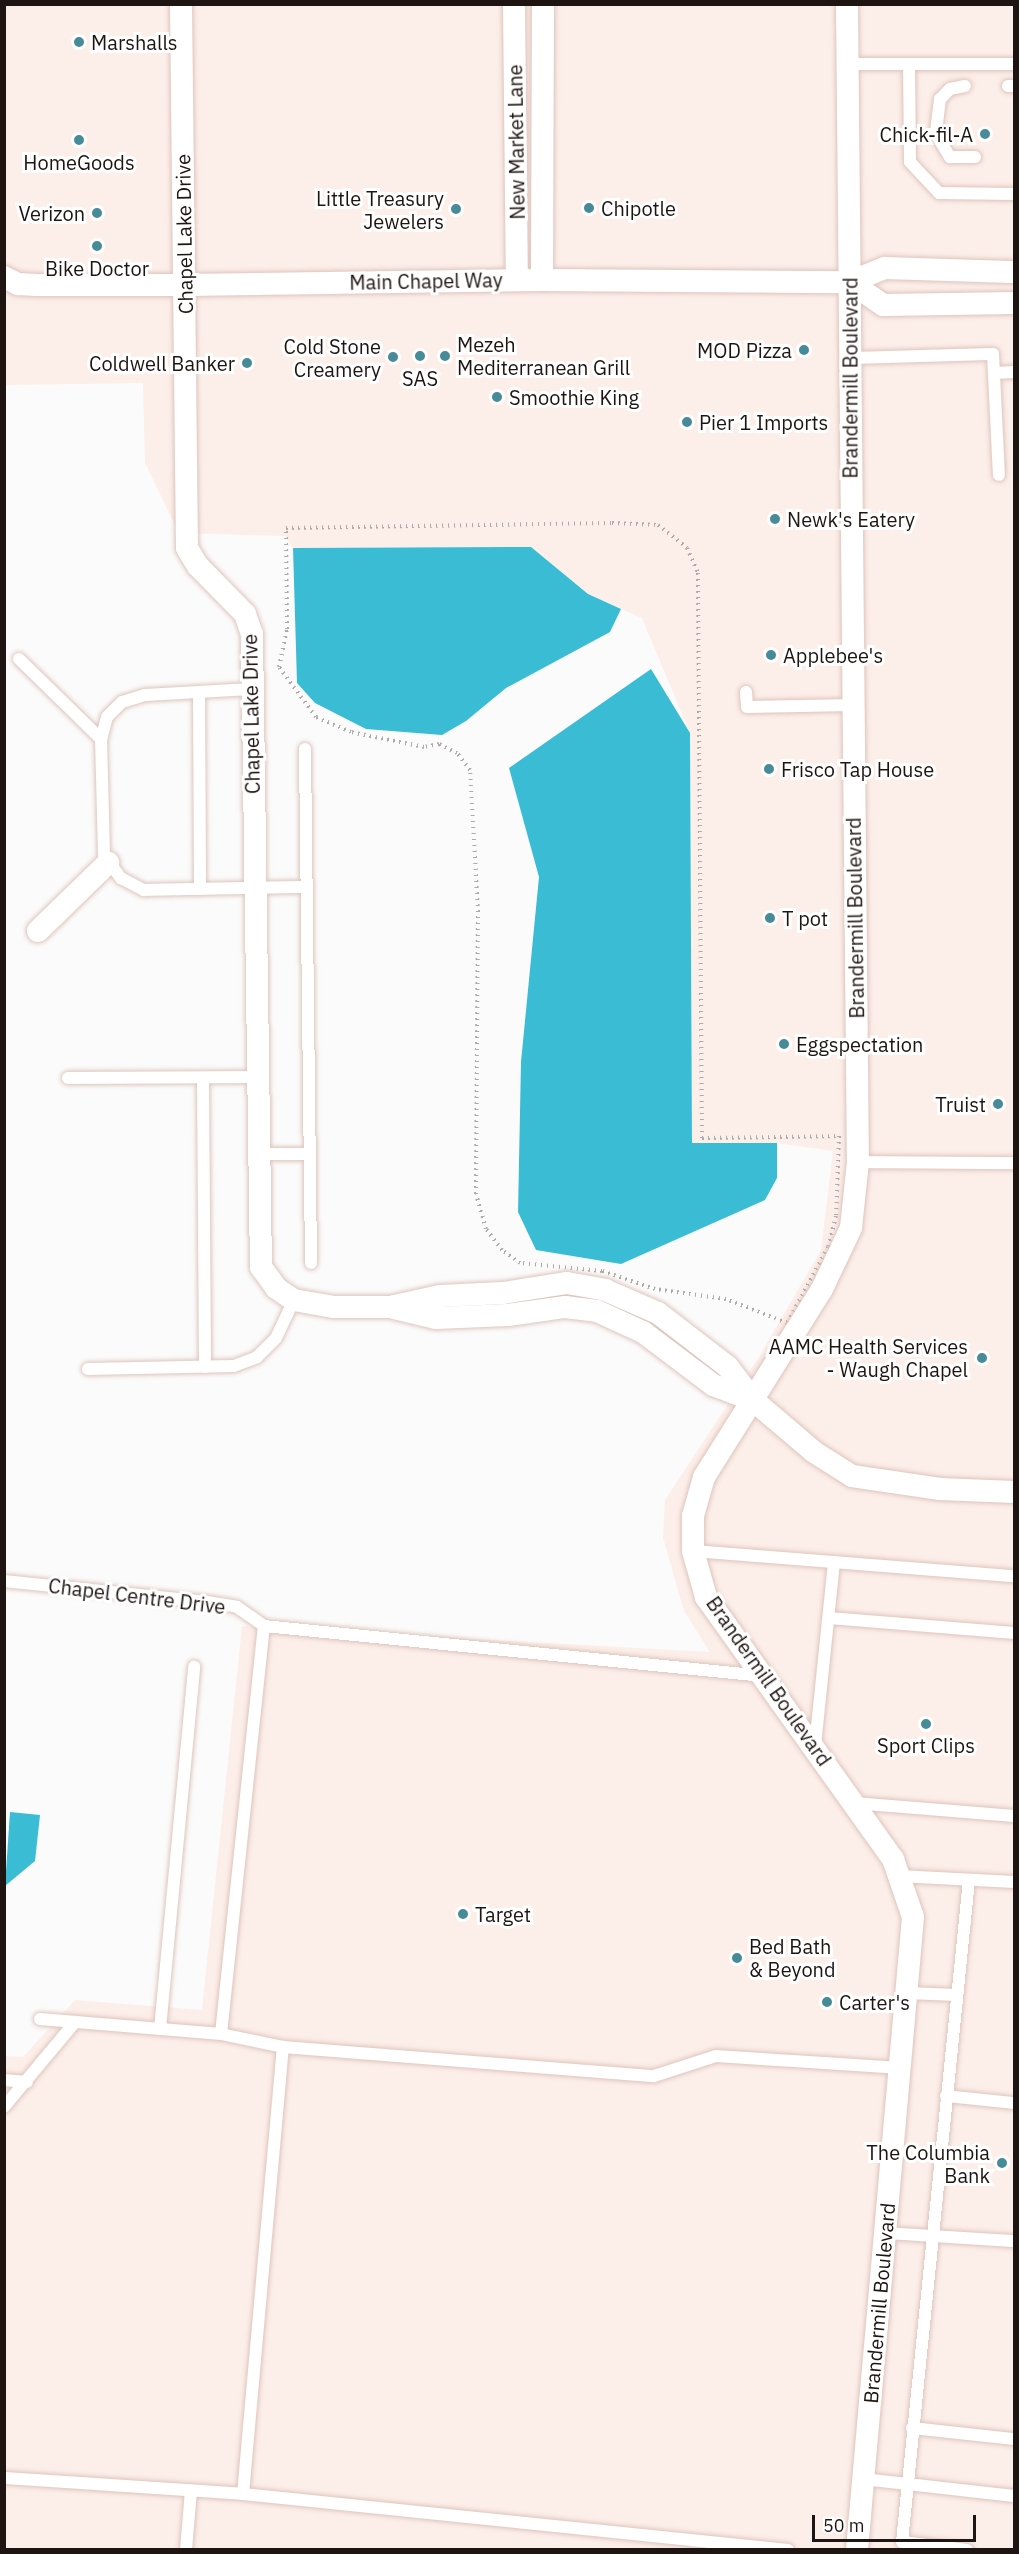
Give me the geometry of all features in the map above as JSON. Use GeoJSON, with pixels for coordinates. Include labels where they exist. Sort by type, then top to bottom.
{"type":"FeatureCollection","features":[{"type":"Feature","properties":{"kind":"street","name":"Chapel Lake Drive"},"geometry":{"type":"LineString","coordinates":[[181,4],[187,548],[198,566],[245,614],[252,634],[256,1077],[261,1267],[276,1288],[294,1300],[334,1307],[390,1307],[440,1296],[503,1293],[567,1283],[605,1290],[658,1313],[728,1367],[753,1400],[814,1452],[852,1476],[940,1490],[1014,1492]]}},
{"type":"Feature","properties":{"kind":"street","name":"New Market Lane"},"geometry":{"type":"LineString","coordinates":[[514,4],[517,280]]}},
{"type":"Feature","properties":{"kind":"street","name":"New Market Lane"},"geometry":{"type":"LineString","coordinates":[[542,280],[543,4]]}},
{"type":"Feature","properties":{"kind":"street","name":"Brandermill Boulevard"},"geometry":{"type":"LineString","coordinates":[[846,4],[858,1162],[851,1228],[822,1289],[704,1477],[693,1516],[693,1551],[706,1597],[815,1746],[893,1859],[913,1917],[857,2550]]}},
{"type":"Feature","properties":{"kind":"street","name":"Main Chapel Way"},"geometry":{"type":"LineString","coordinates":[[4,277],[18,284],[37,285],[517,280],[850,282],[885,268],[1014,272]]}},
{"type":"Feature","properties":{"kind":"street"},"geometry":{"type":"LineString","coordinates":[[850,282],[883,305],[1014,303]]}},
{"type":"Feature","properties":{"kind":"street"},"geometry":{"type":"LineString","coordinates":[[38,932],[108,863]]}},
{"type":"Feature","properties":{"kind":"lane"},"geometry":{"type":"LineString","coordinates":[[847,64],[1014,64]]}},
{"type":"Feature","properties":{"kind":"lane"},"geometry":{"type":"LineString","coordinates":[[909,65],[910,162],[939,193],[1014,194]]}},
{"type":"Feature","properties":{"kind":"lane"},"geometry":{"type":"LineString","coordinates":[[965,86],[950,89],[940,99],[936,134],[950,157],[975,156]]}},
{"type":"Feature","properties":{"kind":"lane"},"geometry":{"type":"LineString","coordinates":[[850,358],[993,354],[999,475]]}},
{"type":"Feature","properties":{"kind":"lane"},"geometry":{"type":"LineString","coordinates":[[994,373],[1014,372]]}},
{"type":"Feature","properties":{"kind":"lane"},"geometry":{"type":"LineString","coordinates":[[19,659],[100,739]]}},
{"type":"Feature","properties":{"kind":"lane"},"geometry":{"type":"LineString","coordinates":[[251,689],[145,695],[122,702],[106,717],[100,739],[104,855],[121,878],[144,890],[306,887]]}},
{"type":"Feature","properties":{"kind":"lane"},"geometry":{"type":"LineString","coordinates":[[199,692],[200,889]]}},
{"type":"Feature","properties":{"kind":"lane"},"geometry":{"type":"LineString","coordinates":[[746,692],[747,708],[853,705]]}},
{"type":"Feature","properties":{"kind":"lane"},"geometry":{"type":"LineString","coordinates":[[305,749],[312,1263]]}},
{"type":"Feature","properties":{"kind":"lane"},"geometry":{"type":"LineString","coordinates":[[68,1078],[256,1077]]}},
{"type":"Feature","properties":{"kind":"lane"},"geometry":{"type":"LineString","coordinates":[[203,1078],[205,1367]]}},
{"type":"Feature","properties":{"kind":"lane"},"geometry":{"type":"LineString","coordinates":[[258,1154],[309,1154]]}},
{"type":"Feature","properties":{"kind":"lane"},"geometry":{"type":"LineString","coordinates":[[858,1162],[1014,1163]]}},
{"type":"Feature","properties":{"kind":"lane"},"geometry":{"type":"LineString","coordinates":[[88,1369],[234,1366],[257,1357],[276,1338],[294,1300]]}},
{"type":"Feature","properties":{"kind":"lane"},"geometry":{"type":"LineString","coordinates":[[693,1551],[1014,1576]]}},
{"type":"Feature","properties":{"kind":"lane"},"geometry":{"type":"LineString","coordinates":[[815,1746],[834,1562]]}},
{"type":"Feature","properties":{"kind":"lane","name":"Chapel Centre Drive"},"geometry":{"type":"LineString","coordinates":[[4,1581],[237,1607],[264,1626]]}},
{"type":"Feature","properties":{"kind":"lane"},"geometry":{"type":"LineString","coordinates":[[828,1618],[1014,1633]]}},
{"type":"Feature","properties":{"kind":"lane"},"geometry":{"type":"LineString","coordinates":[[221,2034],[264,1626],[764,1676]]}},
{"type":"Feature","properties":{"kind":"lane"},"geometry":{"type":"LineString","coordinates":[[160,2029],[194,1667]]}},
{"type":"Feature","properties":{"kind":"lane"},"geometry":{"type":"LineString","coordinates":[[854,1803],[1014,1816]]}},
{"type":"Feature","properties":{"kind":"lane"},"geometry":{"type":"LineString","coordinates":[[899,1876],[1014,1882]]}},
{"type":"Feature","properties":{"kind":"lane"},"geometry":{"type":"LineString","coordinates":[[967,2550],[902,2542],[931,2236],[969,1880]]}},
{"type":"Feature","properties":{"kind":"lane"},"geometry":{"type":"LineString","coordinates":[[907,1993],[957,1995]]}},
{"type":"Feature","properties":{"kind":"lane"},"geometry":{"type":"LineString","coordinates":[[40,2019],[221,2034],[283,2047],[654,2076],[716,2056],[901,2068]]}},
{"type":"Feature","properties":{"kind":"lane"},"geometry":{"type":"LineString","coordinates":[[4,2107],[75,2022]]}},
{"type":"Feature","properties":{"kind":"lane"},"geometry":{"type":"LineString","coordinates":[[243,2494],[283,2047]]}},
{"type":"Feature","properties":{"kind":"lane"},"geometry":{"type":"LineString","coordinates":[[4,2080],[27,2082]]}},
{"type":"Feature","properties":{"kind":"lane"},"geometry":{"type":"LineString","coordinates":[[946,2096],[1014,2103]]}},
{"type":"Feature","properties":{"kind":"lane"},"geometry":{"type":"LineString","coordinates":[[886,2233],[1014,2241]]}},
{"type":"Feature","properties":{"kind":"lane"},"geometry":{"type":"LineString","coordinates":[[912,2428],[1014,2439]]}},
{"type":"Feature","properties":{"kind":"lane"},"geometry":{"type":"LineString","coordinates":[[4,2478],[243,2494],[788,2550]]}},
{"type":"Feature","properties":{"kind":"lane"},"geometry":{"type":"LineString","coordinates":[[863,2479],[1014,2496]]}},
{"type":"Feature","properties":{"kind":"lane"},"geometry":{"type":"LineString","coordinates":[[186,2550],[191,2490]]}},
{"type":"Feature","properties":{"kind":"path"},"geometry":{"type":"LineString","coordinates":[[658,525],[687,548],[698,573],[702,1138],[839,1136],[836,1216],[828,1247],[801,1302],[787,1323],[780,1320],[726,1299],[656,1289],[602,1271],[520,1263],[502,1250],[486,1229],[476,1194],[478,912],[470,770],[457,753],[439,744],[424,747],[351,732],[316,717],[292,689],[279,667],[287,629],[286,528],[658,525]]}},
{"type":"Feature","properties":{"kind":"shaded area"},"geometry":{"type":"Polygon","coordinates":[[[5,5],[1014,5],[1014,2549],[5,2549],[4,2056],[23,2057],[75,2000],[202,2010],[242,1626],[710,1652],[684,1611],[663,1538],[665,1500],[759,1357],[821,1250],[833,1151],[777,1143],[692,1143],[690,733],[642,618],[588,594],[531,547],[293,548],[285,536],[179,533],[145,463],[143,383],[5,385],[5,5]]]}},
{"type":"Feature","properties":{"kind":"water"},"geometry":{"type":"Polygon","coordinates":[[[531,547],[588,594],[621,609],[610,632],[506,688],[466,721],[442,735],[366,729],[315,703],[297,683],[293,548],[531,547]]]}},
{"type":"Feature","properties":{"kind":"water"},"geometry":{"type":"Polygon","coordinates":[[[651,669],[690,733],[692,1143],[777,1143],[777,1178],[765,1200],[621,1264],[536,1250],[518,1212],[521,1062],[539,877],[509,768],[651,669]]]}},
{"type":"Feature","properties":{"kind":"water"},"geometry":{"type":"Polygon","coordinates":[[[10,1812],[40,1815],[35,1861],[5,1886],[10,1812]]]}},
{"type":"Feature","properties":{"kind":"place","name":"Marshalls"},"geometry":{"type":"Point","coordinates":[79,42]}},
{"type":"Feature","properties":{"kind":"place","name":"Chick-fil-A"},"geometry":{"type":"Point","coordinates":[985,134]}},
{"type":"Feature","properties":{"kind":"place","name":"HomeGoods"},"geometry":{"type":"Point","coordinates":[79,140]}},
{"type":"Feature","properties":{"kind":"place","name":"Chipotle"},"geometry":{"type":"Point","coordinates":[589,208]}},
{"type":"Feature","properties":{"kind":"place","name":"Little Treasury Jewelers"},"geometry":{"type":"Point","coordinates":[456,209]}},
{"type":"Feature","properties":{"kind":"place","name":"Verizon"},"geometry":{"type":"Point","coordinates":[97,213]}},
{"type":"Feature","properties":{"kind":"place","name":"Bike Doctor"},"geometry":{"type":"Point","coordinates":[97,246]}},
{"type":"Feature","properties":{"kind":"place","name":"MOD Pizza"},"geometry":{"type":"Point","coordinates":[804,350]}},
{"type":"Feature","properties":{"kind":"place","name":"SAS"},"geometry":{"type":"Point","coordinates":[420,356]}},
{"type":"Feature","properties":{"kind":"place","name":"Mezeh Mediterranean Grill"},"geometry":{"type":"Point","coordinates":[445,356]}},
{"type":"Feature","properties":{"kind":"place","name":"Cold Stone Creamery"},"geometry":{"type":"Point","coordinates":[393,357]}},
{"type":"Feature","properties":{"kind":"place","name":"Coldwell Banker"},"geometry":{"type":"Point","coordinates":[247,363]}},
{"type":"Feature","properties":{"kind":"place","name":"Smoothie King"},"geometry":{"type":"Point","coordinates":[497,397]}},
{"type":"Feature","properties":{"kind":"place","name":"Pier 1 Imports"},"geometry":{"type":"Point","coordinates":[687,422]}},
{"type":"Feature","properties":{"kind":"place","name":"Newk's Eatery"},"geometry":{"type":"Point","coordinates":[775,519]}},
{"type":"Feature","properties":{"kind":"place","name":"Applebee's"},"geometry":{"type":"Point","coordinates":[771,655]}},
{"type":"Feature","properties":{"kind":"place","name":"Frisco Tap House"},"geometry":{"type":"Point","coordinates":[769,769]}},
{"type":"Feature","properties":{"kind":"place","name":"T pot"},"geometry":{"type":"Point","coordinates":[770,918]}},
{"type":"Feature","properties":{"kind":"place","name":"Eggspectation"},"geometry":{"type":"Point","coordinates":[784,1044]}},
{"type":"Feature","properties":{"kind":"place","name":"Truist"},"geometry":{"type":"Point","coordinates":[998,1104]}},
{"type":"Feature","properties":{"kind":"place","name":"AAMC Health Services - Waugh Chapel"},"geometry":{"type":"Point","coordinates":[982,1358]}},
{"type":"Feature","properties":{"kind":"place","name":"Sport Clips"},"geometry":{"type":"Point","coordinates":[926,1724]}},
{"type":"Feature","properties":{"kind":"place","name":"Target"},"geometry":{"type":"Point","coordinates":[463,1914]}},
{"type":"Feature","properties":{"kind":"place","name":"Bed Bath & Beyond"},"geometry":{"type":"Point","coordinates":[737,1958]}},
{"type":"Feature","properties":{"kind":"place","name":"Carter's"},"geometry":{"type":"Point","coordinates":[827,2002]}},
{"type":"Feature","properties":{"kind":"place","name":"The Columbia Bank"},"geometry":{"type":"Point","coordinates":[1002,2163]}}]}
